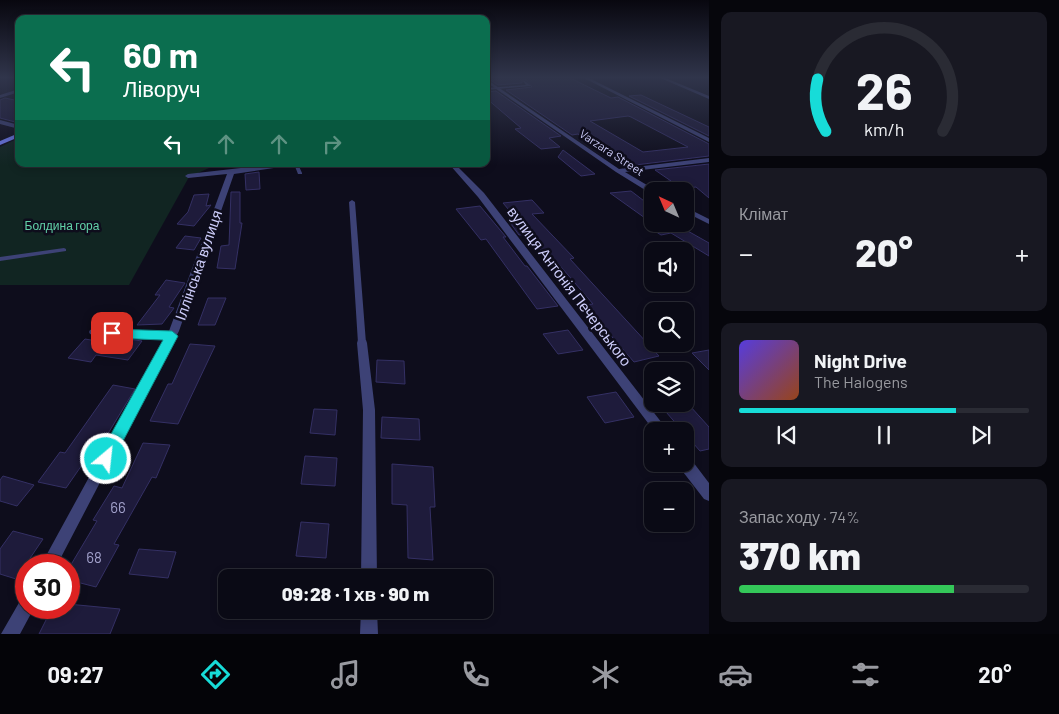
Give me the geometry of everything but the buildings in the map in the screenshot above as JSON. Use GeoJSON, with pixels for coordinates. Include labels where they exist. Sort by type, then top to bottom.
{"type":"FeatureCollection","features":[{"type":"Feature","properties":{"kind":"main road"},"geometry":{"type":"LineString","coordinates":[[0,143],[15,137]]}},
{"type":"Feature","properties":{"kind":"street","name":"Varzara Street"},"geometry":{"type":"LineString","coordinates":[[524,107],[618,171],[644,186]]}},
{"type":"Feature","properties":{"kind":"street"},"geometry":{"type":"LineString","coordinates":[[643,107],[709,140]]}},
{"type":"Feature","properties":{"kind":"street"},"geometry":{"type":"LineString","coordinates":[[0,122],[15,126]]}},
{"type":"Feature","properties":{"kind":"street"},"geometry":{"type":"LineString","coordinates":[[618,171],[709,160]]}},
{"type":"Feature","properties":{"kind":"street"},"geometry":{"type":"LineString","coordinates":[[188,176],[266,167]]}},
{"type":"Feature","properties":{"kind":"street","name":"вулиця Антонія Печерського"},"geometry":{"type":"LineString","coordinates":[[455,167],[481,195],[654,422]]}},
{"type":"Feature","properties":{"kind":"street","name":"Іллінська вулиця"},"geometry":{"type":"LineString","coordinates":[[55,554],[172,336],[230,172]]}},
{"type":"Feature","properties":{"kind":"street"},"geometry":{"type":"LineString","coordinates":[[694,214],[709,222]]}},
{"type":"Feature","properties":{"kind":"street"},"geometry":{"type":"LineString","coordinates":[[362,343],[369,410],[369,569]]}},
{"type":"Feature","properties":{"kind":"street"},"geometry":{"type":"LineString","coordinates":[[692,472],[709,494]]}},
{"type":"Feature","properties":{"kind":"street"},"geometry":{"type":"LineString","coordinates":[[369,619],[369,634]]}},
{"type":"Feature","properties":{"kind":"lane"},"geometry":{"type":"LineString","coordinates":[[297,167],[300,173]]}},
{"type":"Feature","properties":{"kind":"lane"},"geometry":{"type":"LineString","coordinates":[[352,202],[362,343]]}},
{"type":"Feature","properties":{"kind":"lane"},"geometry":{"type":"LineString","coordinates":[[0,259],[64,250]]}},
{"type":"Feature","properties":{"kind":"lane"},"geometry":{"type":"LineString","coordinates":[[93,332],[172,336]]}},
{"type":"Feature","properties":{"kind":"green space","name":"Болдина гора"},"geometry":{"type":"Polygon","coordinates":[[[15,140],[15,167],[211,167],[189,177],[129,285],[0,285],[0,147],[15,140]]]}},
{"type":"Feature","properties":{"kind":"route"},"geometry":{"type":"LineString","coordinates":[[106,459],[172,336],[112,333]]}}]}
